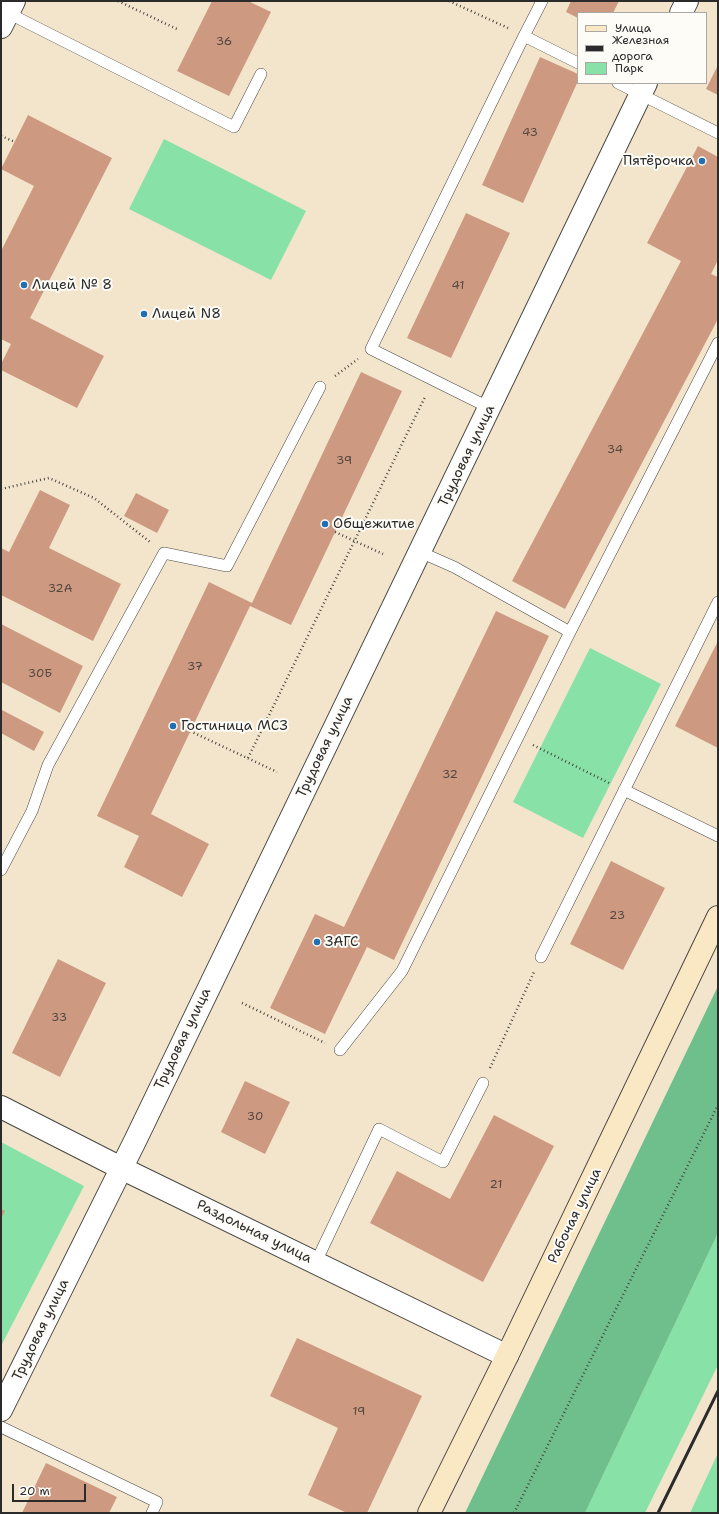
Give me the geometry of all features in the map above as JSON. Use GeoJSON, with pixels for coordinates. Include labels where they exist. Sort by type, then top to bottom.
{"type":"FeatureCollection","features":[{"type":"Feature","properties":{"kind":"street"},"geometry":{"type":"LineString","coordinates":[[682,12],[687,1]]}},
{"type":"Feature","properties":{"kind":"street","name":"Трудовая улица"},"geometry":{"type":"LineString","coordinates":[[1,1410],[121,1168],[643,89]]}},
{"type":"Feature","properties":{"kind":"street","name":"Рабочая улица"},"geometry":{"type":"LineString","coordinates":[[429,1513],[507,1356],[718,917]]}},
{"type":"Feature","properties":{"kind":"street","name":"Раздольная улица"},"geometry":{"type":"LineString","coordinates":[[1,1107],[121,1168],[507,1356]]}},
{"type":"Feature","properties":{"kind":"lane"},"geometry":{"type":"LineString","coordinates":[[490,408],[372,349],[542,1]]}},
{"type":"Feature","properties":{"kind":"lane"},"geometry":{"type":"LineString","coordinates":[[8,14],[234,127],[261,74]]}},
{"type":"Feature","properties":{"kind":"lane"},"geometry":{"type":"LineString","coordinates":[[524,36],[577,62]]}},
{"type":"Feature","properties":{"kind":"lane"},"geometry":{"type":"LineString","coordinates":[[622,84],[643,89],[718,133]]}},
{"type":"Feature","properties":{"kind":"lane"},"geometry":{"type":"LineString","coordinates":[[340,1050],[402,971],[570,632],[718,343]]}},
{"type":"Feature","properties":{"kind":"lane"},"geometry":{"type":"LineString","coordinates":[[1,870],[32,811],[48,765],[164,553],[227,566],[320,387]]}},
{"type":"Feature","properties":{"kind":"lane"},"geometry":{"type":"LineString","coordinates":[[420,552],[454,567],[570,632]]}},
{"type":"Feature","properties":{"kind":"lane"},"geometry":{"type":"LineString","coordinates":[[541,957],[718,602]]}},
{"type":"Feature","properties":{"kind":"lane"},"geometry":{"type":"LineString","coordinates":[[624,790],[718,836]]}},
{"type":"Feature","properties":{"kind":"lane"},"geometry":{"type":"LineString","coordinates":[[316,1262],[379,1129],[443,1162],[483,1083]]}},
{"type":"Feature","properties":{"kind":"lane"},"geometry":{"type":"LineString","coordinates":[[1,1427],[157,1502],[152,1513]]}},
{"type":"Feature","properties":{"kind":"path"},"geometry":{"type":"LineString","coordinates":[[118,1],[179,30]]}},
{"type":"Feature","properties":{"kind":"path"},"geometry":{"type":"LineString","coordinates":[[449,1],[524,36]]}},
{"type":"Feature","properties":{"kind":"path"},"geometry":{"type":"LineString","coordinates":[[1,136],[15,142]]}},
{"type":"Feature","properties":{"kind":"path"},"geometry":{"type":"LineString","coordinates":[[320,387],[372,349]]}},
{"type":"Feature","properties":{"kind":"path"},"geometry":{"type":"LineString","coordinates":[[248,758],[433,380]]}},
{"type":"Feature","properties":{"kind":"path"},"geometry":{"type":"LineString","coordinates":[[1,489],[49,478],[94,498],[164,553]]}},
{"type":"Feature","properties":{"kind":"path"},"geometry":{"type":"LineString","coordinates":[[335,532],[383,554]]}},
{"type":"Feature","properties":{"kind":"path"},"geometry":{"type":"LineString","coordinates":[[190,731],[277,772]]}},
{"type":"Feature","properties":{"kind":"path"},"geometry":{"type":"LineString","coordinates":[[518,737],[624,790]]}},
{"type":"Feature","properties":{"kind":"path"},"geometry":{"type":"LineString","coordinates":[[483,1083],[541,957]]}},
{"type":"Feature","properties":{"kind":"path"},"geometry":{"type":"LineString","coordinates":[[242,1003],[340,1050]]}},
{"type":"Feature","properties":{"kind":"path"},"geometry":{"type":"LineString","coordinates":[[514,1513],[718,1106]]}},
{"type":"Feature","properties":{"kind":"green space"},"geometry":{"type":"Polygon","coordinates":[[[164,139],[306,211],[271,280],[129,209],[164,139]]]}},
{"type":"Feature","properties":{"kind":"green space"},"geometry":{"type":"Polygon","coordinates":[[[590,648],[661,684],[583,838],[513,802],[590,648]]]}},
{"type":"Feature","properties":{"kind":"green space"},"geometry":{"type":"Polygon","coordinates":[[[718,986],[718,1233],[585,1513],[465,1513],[718,986]]]}},
{"type":"Feature","properties":{"kind":"green space"},"geometry":{"type":"Polygon","coordinates":[[[1,1142],[84,1186],[1,1346],[1,1142]]]}},
{"type":"Feature","properties":{"kind":"green space"},"geometry":{"type":"Polygon","coordinates":[[[718,1233],[718,1365],[645,1513],[585,1513],[718,1233]]]}},
{"type":"Feature","properties":{"kind":"green space"},"geometry":{"type":"Polygon","coordinates":[[[718,1453],[718,1513],[690,1513],[718,1453]]]}},
{"type":"Feature","properties":{"kind":"building"},"geometry":{"type":"Polygon","coordinates":[[[212,1],[248,1],[271,12],[229,96],[177,71],[212,1]]]}},
{"type":"Feature","properties":{"kind":"building"},"geometry":{"type":"Polygon","coordinates":[[[571,1],[619,1],[614,12],[577,12],[577,18],[566,12],[571,1]]]}},
{"type":"Feature","properties":{"kind":"building"},"geometry":{"type":"Polygon","coordinates":[[[540,57],[577,74],[577,83],[523,203],[482,185],[540,57]]]}},
{"type":"Feature","properties":{"kind":"building"},"geometry":{"type":"Polygon","coordinates":[[[718,65],[718,95],[706,89],[718,65]]]}},
{"type":"Feature","properties":{"kind":"building","name":"Лицей № 8"},"geometry":{"type":"Polygon","coordinates":[[[28,115],[112,158],[30,318],[104,356],[77,408],[1,370],[1,364],[11,344],[1,339],[1,251],[34,186],[1,169],[28,115]]]}},
{"type":"Feature","properties":{"kind":"building"},"geometry":{"type":"Polygon","coordinates":[[[698,146],[718,157],[718,260],[711,274],[718,277],[718,319],[565,609],[512,581],[681,261],[647,243],[698,146]]]}},
{"type":"Feature","properties":{"kind":"building"},"geometry":{"type":"Polygon","coordinates":[[[466,213],[510,233],[451,358],[407,338],[466,213]]]}},
{"type":"Feature","properties":{"kind":"building"},"geometry":{"type":"Polygon","coordinates":[[[361,372],[402,391],[291,625],[250,606],[151,814],[209,844],[182,897],[124,867],[139,836],[97,816],[209,582],[252,603],[361,372]]]}},
{"type":"Feature","properties":{"kind":"building"},"geometry":{"type":"Polygon","coordinates":[[[40,490],[70,505],[49,548],[121,584],[93,641],[1,595],[1,548],[9,552],[40,490]]]}},
{"type":"Feature","properties":{"kind":"building"},"geometry":{"type":"Polygon","coordinates":[[[136,493],[169,510],[157,533],[124,516],[136,493]]]}},
{"type":"Feature","properties":{"kind":"building"},"geometry":{"type":"Polygon","coordinates":[[[496,611],[549,636],[394,960],[367,947],[325,1034],[270,1008],[315,914],[344,927],[496,611]]]}},
{"type":"Feature","properties":{"kind":"building"},"geometry":{"type":"Polygon","coordinates":[[[1,624],[83,666],[60,713],[1,682],[1,624]]]}},
{"type":"Feature","properties":{"kind":"building"},"geometry":{"type":"Polygon","coordinates":[[[718,641],[718,748],[675,726],[718,641]]]}},
{"type":"Feature","properties":{"kind":"building"},"geometry":{"type":"Polygon","coordinates":[[[2,710],[44,732],[34,751],[1,733],[2,710]]]}},
{"type":"Feature","properties":{"kind":"building"},"geometry":{"type":"Polygon","coordinates":[[[611,861],[665,888],[623,970],[570,944],[611,861]]]}},
{"type":"Feature","properties":{"kind":"building"},"geometry":{"type":"Polygon","coordinates":[[[58,959],[106,983],[60,1077],[12,1053],[58,959]]]}},
{"type":"Feature","properties":{"kind":"building"},"geometry":{"type":"Polygon","coordinates":[[[245,1081],[290,1102],[265,1154],[221,1132],[245,1081]]]}},
{"type":"Feature","properties":{"kind":"building"},"geometry":{"type":"Polygon","coordinates":[[[494,1115],[554,1146],[483,1282],[370,1223],[397,1171],[450,1199],[494,1115]]]}},
{"type":"Feature","properties":{"kind":"building"},"geometry":{"type":"Polygon","coordinates":[[[1,1209],[5,1211],[1,1219],[1,1209]]]}},
{"type":"Feature","properties":{"kind":"building"},"geometry":{"type":"Polygon","coordinates":[[[297,1338],[422,1396],[367,1513],[347,1513],[308,1495],[338,1428],[270,1396],[297,1338]]]}},
{"type":"Feature","properties":{"kind":"building"},"geometry":{"type":"Polygon","coordinates":[[[46,1463],[117,1497],[109,1513],[22,1513],[46,1463]]]}},
{"type":"Feature","properties":{"kind":"railway"},"geometry":{"type":"LineString","coordinates":[[658,1513],[718,1391]]}},
{"type":"Feature","properties":{"kind":"place","name":"Пятёрочка"},"geometry":{"type":"Point","coordinates":[702,161]}},
{"type":"Feature","properties":{"kind":"place","name":"Лицей № 8"},"geometry":{"type":"Point","coordinates":[24,285]}},
{"type":"Feature","properties":{"kind":"place","name":"Лицей N8"},"geometry":{"type":"Point","coordinates":[144,314]}},
{"type":"Feature","properties":{"kind":"place","name":"Общежитие"},"geometry":{"type":"Point","coordinates":[325,524]}},
{"type":"Feature","properties":{"kind":"place","name":"Гостиница МСЗ"},"geometry":{"type":"Point","coordinates":[173,726]}},
{"type":"Feature","properties":{"kind":"place","name":"ЗАГС"},"geometry":{"type":"Point","coordinates":[317,942]}}]}
